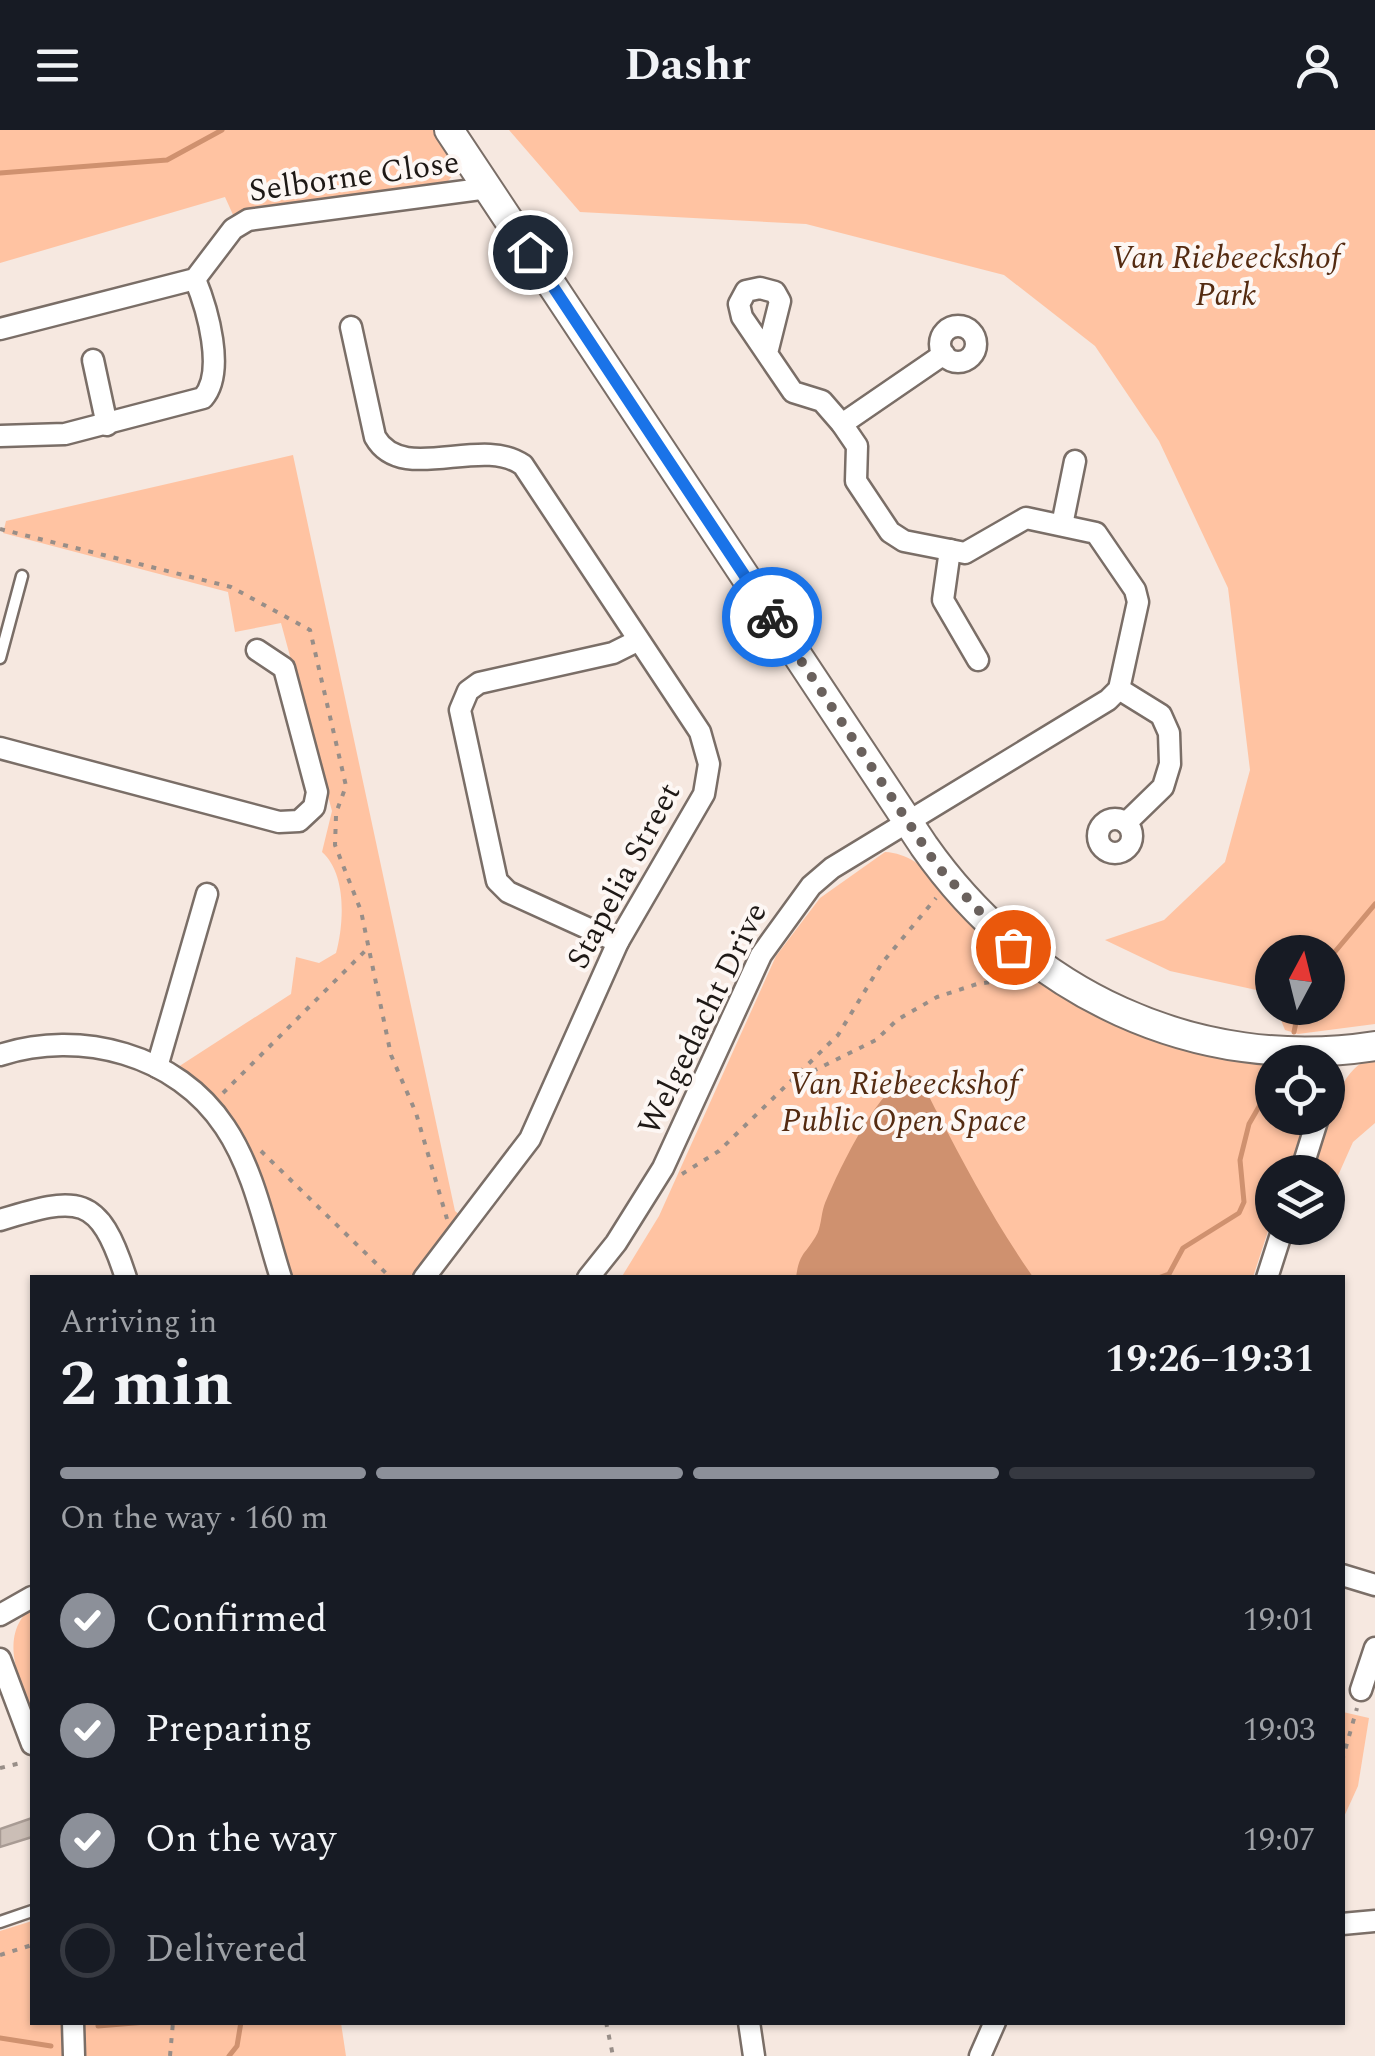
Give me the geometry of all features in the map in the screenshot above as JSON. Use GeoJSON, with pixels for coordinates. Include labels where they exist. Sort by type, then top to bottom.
{"type":"FeatureCollection","features":[{"type":"Feature","properties":{"kind":"street"},"geometry":{"type":"LineString","coordinates":[[450,130],[953,886],[991,927],[1037,965],[1108,1007],[1174,1033],[1255,1049]]}},
{"type":"Feature","properties":{"kind":"street","name":"Selborne Close"},"geometry":{"type":"LineString","coordinates":[[194,279],[233,229],[248,220],[488,188]]}},
{"type":"Feature","properties":{"kind":"street"},"geometry":{"type":"LineString","coordinates":[[0,329],[194,279],[204,300],[214,373],[208,392],[196,403],[65,434],[0,436]]}},
{"type":"Feature","properties":{"kind":"street","name":"Stapelia Street"},"geometry":{"type":"LineString","coordinates":[[351,328],[375,437],[391,454],[434,460],[498,453],[524,465],[637,642],[700,732],[709,774],[699,802],[618,942],[530,1139],[426,1275]]}},
{"type":"Feature","properties":{"kind":"street"},"geometry":{"type":"LineString","coordinates":[[768,349],[793,392],[822,401],[842,424],[857,446],[856,481],[890,532],[904,541],[965,553],[1026,518],[1096,533],[1136,590],[1138,602],[1119,689],[1161,715],[1168,734],[1170,764],[1163,787],[1126,823]]}},
{"type":"Feature","properties":{"kind":"street"},"geometry":{"type":"LineString","coordinates":[[842,424],[944,354]]}},
{"type":"Feature","properties":{"kind":"street"},"geometry":{"type":"LineString","coordinates":[[93,360],[107,425]]}},
{"type":"Feature","properties":{"kind":"street"},"geometry":{"type":"LineString","coordinates":[[1062,525],[1074,461]]}},
{"type":"Feature","properties":{"kind":"street"},"geometry":{"type":"LineString","coordinates":[[950,550],[943,600],[978,660]]}},
{"type":"Feature","properties":{"kind":"street"},"geometry":{"type":"LineString","coordinates":[[618,942],[508,892],[497,881],[460,710],[468,692],[478,683],[613,653],[637,642]]}},
{"type":"Feature","properties":{"kind":"street"},"geometry":{"type":"LineString","coordinates":[[0,748],[286,823],[305,818],[314,807],[317,792],[284,668],[257,650]]}},
{"type":"Feature","properties":{"kind":"street","name":"Welgedacht Drive"},"geometry":{"type":"LineString","coordinates":[[590,1275],[616,1243],[663,1168],[761,955],[784,918],[832,868],[1074,723],[1119,689]]}},
{"type":"Feature","properties":{"kind":"street"},"geometry":{"type":"LineString","coordinates":[[157,1067],[207,894]]}},
{"type":"Feature","properties":{"kind":"street"},"geometry":{"type":"LineString","coordinates":[[0,1055],[48,1044],[124,1053],[157,1067],[210,1108],[246,1166],[280,1275]]}},
{"type":"Feature","properties":{"kind":"street"},"geometry":{"type":"LineString","coordinates":[[1345,1053],[1375,1046]]}},
{"type":"Feature","properties":{"kind":"street"},"geometry":{"type":"LineString","coordinates":[[0,1220],[47,1206],[81,1207],[108,1228],[125,1275]]}},
{"type":"Feature","properties":{"kind":"street"},"geometry":{"type":"LineString","coordinates":[[1268,1275],[1278,1245]]}},
{"type":"Feature","properties":{"kind":"street"},"geometry":{"type":"LineString","coordinates":[[1345,1576],[1375,1586]]}},
{"type":"Feature","properties":{"kind":"street"},"geometry":{"type":"LineString","coordinates":[[0,1615],[30,1598]]}},
{"type":"Feature","properties":{"kind":"street"},"geometry":{"type":"LineString","coordinates":[[1361,1690],[1375,1648]]}},
{"type":"Feature","properties":{"kind":"street"},"geometry":{"type":"LineString","coordinates":[[0,1659],[30,1739]]}},
{"type":"Feature","properties":{"kind":"street"},"geometry":{"type":"LineString","coordinates":[[1345,1924],[1375,1921]]}},
{"type":"Feature","properties":{"kind":"street"},"geometry":{"type":"LineString","coordinates":[[74,2025],[74,2056]]}},
{"type":"Feature","properties":{"kind":"street"},"geometry":{"type":"LineString","coordinates":[[749,2025],[754,2056]]}},
{"type":"Feature","properties":{"kind":"street"},"geometry":{"type":"LineString","coordinates":[[988,2054],[994,2025]]}},
{"type":"Feature","properties":{"kind":"lane"},"geometry":{"type":"LineString","coordinates":[[0,658],[22,576]]}},
{"type":"Feature","properties":{"kind":"lane"},"geometry":{"type":"LineString","coordinates":[[0,1922],[30,1912]]}},
{"type":"Feature","properties":{"kind":"path"},"geometry":{"type":"LineString","coordinates":[[0,528],[231,587],[310,630],[346,786],[336,814],[336,844],[369,946],[391,1055],[416,1113],[450,1228],[458,1234]]}},
{"type":"Feature","properties":{"kind":"path"},"geometry":{"type":"LineString","coordinates":[[314,807],[336,814]]}},
{"type":"Feature","properties":{"kind":"path"},"geometry":{"type":"LineString","coordinates":[[663,1168],[686,1176],[796,1078],[838,1035],[894,949],[940,894],[953,886]]}},
{"type":"Feature","properties":{"kind":"path"},"geometry":{"type":"LineString","coordinates":[[210,1108],[369,946]]}},
{"type":"Feature","properties":{"kind":"path"},"geometry":{"type":"LineString","coordinates":[[796,1078],[876,1040],[897,1020],[938,997],[977,984],[1022,978],[1037,965]]}},
{"type":"Feature","properties":{"kind":"path"},"geometry":{"type":"LineString","coordinates":[[256,1150],[300,1185],[388,1275]]}},
{"type":"Feature","properties":{"kind":"path"},"geometry":{"type":"LineString","coordinates":[[1345,1750],[1361,1690]]}},
{"type":"Feature","properties":{"kind":"path"},"geometry":{"type":"LineString","coordinates":[[0,1768],[30,1760]]}},
{"type":"Feature","properties":{"kind":"path"},"geometry":{"type":"LineString","coordinates":[[0,1955],[30,1946]]}},
{"type":"Feature","properties":{"kind":"path"},"geometry":{"type":"LineString","coordinates":[[170,2056],[173,2025]]}},
{"type":"Feature","properties":{"kind":"path"},"geometry":{"type":"LineString","coordinates":[[607,2025],[613,2056]]}},
{"type":"Feature","properties":{"kind":"green space"},"geometry":{"type":"Polygon","coordinates":[[[0,130],[436,130],[456,171],[445,185],[234,217],[225,197],[0,263],[0,130]]]}},
{"type":"Feature","properties":{"kind":"green space","name":"Van Riebeeckshof Park"},"geometry":{"type":"Polygon","coordinates":[[[509,130],[1375,130],[1375,1024],[1298,1034],[1285,1030],[1283,1025],[1345,1025],[1345,935],[1255,935],[1255,990],[1170,971],[1105,940],[1164,920],[1225,862],[1250,770],[1228,588],[1159,441],[1095,346],[1004,275],[806,224],[580,212],[509,130]]]}},
{"type":"Feature","properties":{"kind":"green space"},"geometry":{"type":"Polygon","coordinates":[[[293,455],[455,1211],[461,1216],[414,1275],[290,1275],[263,1189],[239,1135],[203,1087],[178,1067],[291,994],[296,957],[319,963],[336,953],[342,914],[340,886],[322,852],[332,811],[281,623],[235,632],[228,592],[3,533],[6,521],[293,455]]]}},
{"type":"Feature","properties":{"kind":"green space","name":"Van Riebeeckshof Public Open Space"},"geometry":{"type":"Polygon","coordinates":[[[885,852],[901,855],[927,871],[981,934],[1014,962],[1081,1006],[1153,1035],[1255,1059],[1255,1135],[1300,1135],[1294,1155],[1255,1155],[1255,1245],[1263,1245],[1254,1275],[623,1275],[659,1216],[776,956],[820,898],[885,852]]]}},
{"type":"Feature","properties":{"kind":"green space"},"geometry":{"type":"Polygon","coordinates":[[[1375,1057],[1375,1123],[1353,1142],[1345,1160],[1345,1155],[1319,1155],[1324,1135],[1345,1135],[1345,1081],[1361,1063],[1375,1057]]]}},
{"type":"Feature","properties":{"kind":"green space"},"geometry":{"type":"Polygon","coordinates":[[[30,1609],[30,1708],[14,1655],[16,1629],[30,1609]]]}},
{"type":"Feature","properties":{"kind":"green space"},"geometry":{"type":"Polygon","coordinates":[[[1345,1712],[1369,1718],[1358,1786],[1345,1815],[1345,1712]]]}},
{"type":"Feature","properties":{"kind":"green space"},"geometry":{"type":"Polygon","coordinates":[[[30,1922],[30,2025],[62,2025],[62,2056],[0,2056],[0,1931],[30,1922]]]}},
{"type":"Feature","properties":{"kind":"green space"},"geometry":{"type":"Polygon","coordinates":[[[83,2025],[341,2025],[346,2056],[84,2056],[83,2025]]]}},
{"type":"Feature","properties":{"kind":"shaded area"},"geometry":{"type":"Polygon","coordinates":[[[909,1075],[926,1091],[982,1196],[1032,1275],[797,1275],[801,1258],[818,1233],[824,1206],[849,1153],[872,1114],[909,1075]]]}},
{"type":"Feature","properties":{"kind":"building"},"geometry":{"type":"Polygon","coordinates":[[[30,1819],[30,1838],[0,1847],[0,1829],[30,1819]]]}},
{"type":"Feature","properties":{"kind":"waterway"},"geometry":{"type":"LineString","coordinates":[[0,173],[167,160],[222,130]]}},
{"type":"Feature","properties":{"kind":"waterway"},"geometry":{"type":"LineString","coordinates":[[1345,940],[1375,904]]}},
{"type":"Feature","properties":{"kind":"waterway"},"geometry":{"type":"LineString","coordinates":[[1294,1032],[1295,1025]]}},
{"type":"Feature","properties":{"kind":"waterway"},"geometry":{"type":"LineString","coordinates":[[1166,1275],[1183,1248],[1239,1213],[1244,1202],[1240,1160],[1255,1114]]}},
{"type":"Feature","properties":{"kind":"waterway"},"geometry":{"type":"LineString","coordinates":[[98,2026],[110,2025]]}},
{"type":"Feature","properties":{"kind":"waterway"},"geometry":{"type":"LineString","coordinates":[[229,2056],[237,2046],[240,2025]]}},
{"type":"Feature","properties":{"kind":"waterway"},"geometry":{"type":"LineString","coordinates":[[0,2038],[51,2046]]}},
{"type":"Feature","properties":{"kind":"way so far"},"geometry":{"type":"LineString","coordinates":[[772,617],[938,867],[971,907],[1013,947]]}},
{"type":"Feature","properties":{"kind":"route"},"geometry":{"type":"LineString","coordinates":[[530,252],[772,617]]}}]}
